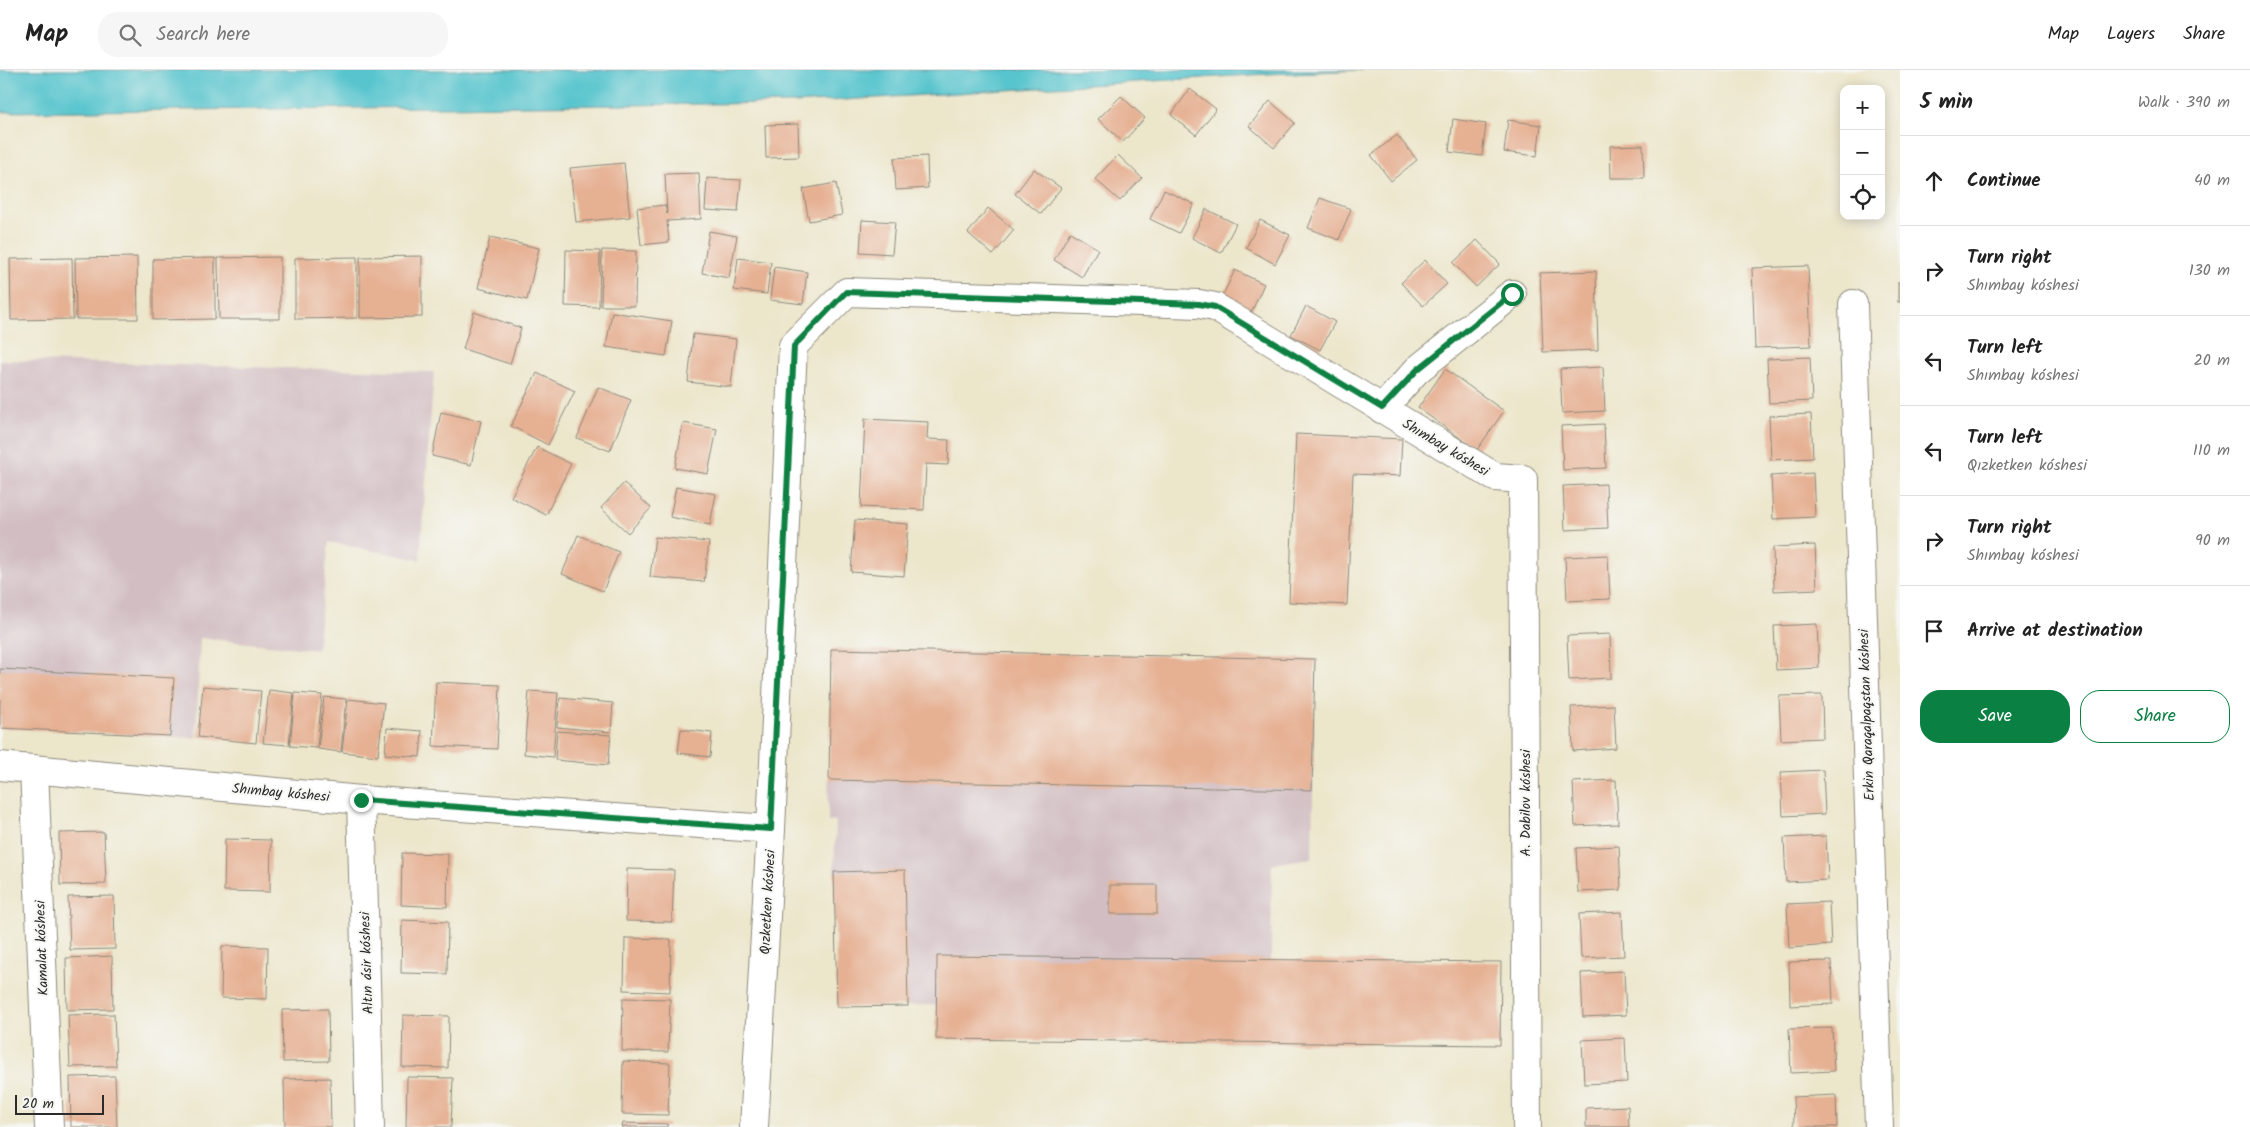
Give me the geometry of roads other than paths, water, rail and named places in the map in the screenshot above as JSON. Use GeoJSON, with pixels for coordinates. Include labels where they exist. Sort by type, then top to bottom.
{"type":"FeatureCollection","features":[{"type":"Feature","properties":{"kind":"street","name":"Shımbay kóshesi"},"geometry":{"type":"LineString","coordinates":[[794,346],[846,292],[1199,304],[1215,307],[1495,477],[1522,479]]}},
{"type":"Feature","properties":{"kind":"street"},"geometry":{"type":"LineString","coordinates":[[1382,408],[1417,370],[1512,294]]}},
{"type":"Feature","properties":{"kind":"street","name":"Erkin Qaraqalpaqstan kóshesi"},"geometry":{"type":"LineString","coordinates":[[1853,304],[1879,1127]]}},
{"type":"Feature","properties":{"kind":"street","name":"Qızketken kóshesi"},"geometry":{"type":"LineString","coordinates":[[754,1127],[771,829],[794,346]]}},
{"type":"Feature","properties":{"kind":"street","name":"A. Dabilov kóshesi"},"geometry":{"type":"LineString","coordinates":[[1522,479],[1527,1127]]}},
{"type":"Feature","properties":{"kind":"street","name":"Shımbay kóshesi"},"geometry":{"type":"LineString","coordinates":[[0,766],[361,800],[771,829]]}},
{"type":"Feature","properties":{"kind":"street","name":"Kamalat kóshesi"},"geometry":{"type":"LineString","coordinates":[[34,769],[49,1127]]}},
{"type":"Feature","properties":{"kind":"street","name":"Altın ásir kóshesi"},"geometry":{"type":"LineString","coordinates":[[361,800],[370,1127]]}},
{"type":"Feature","properties":{"kind":"water"},"geometry":{"type":"Polygon","coordinates":[[[0,70],[1363,70],[1267,74],[795,103],[0,112],[0,70]]]}}]}
